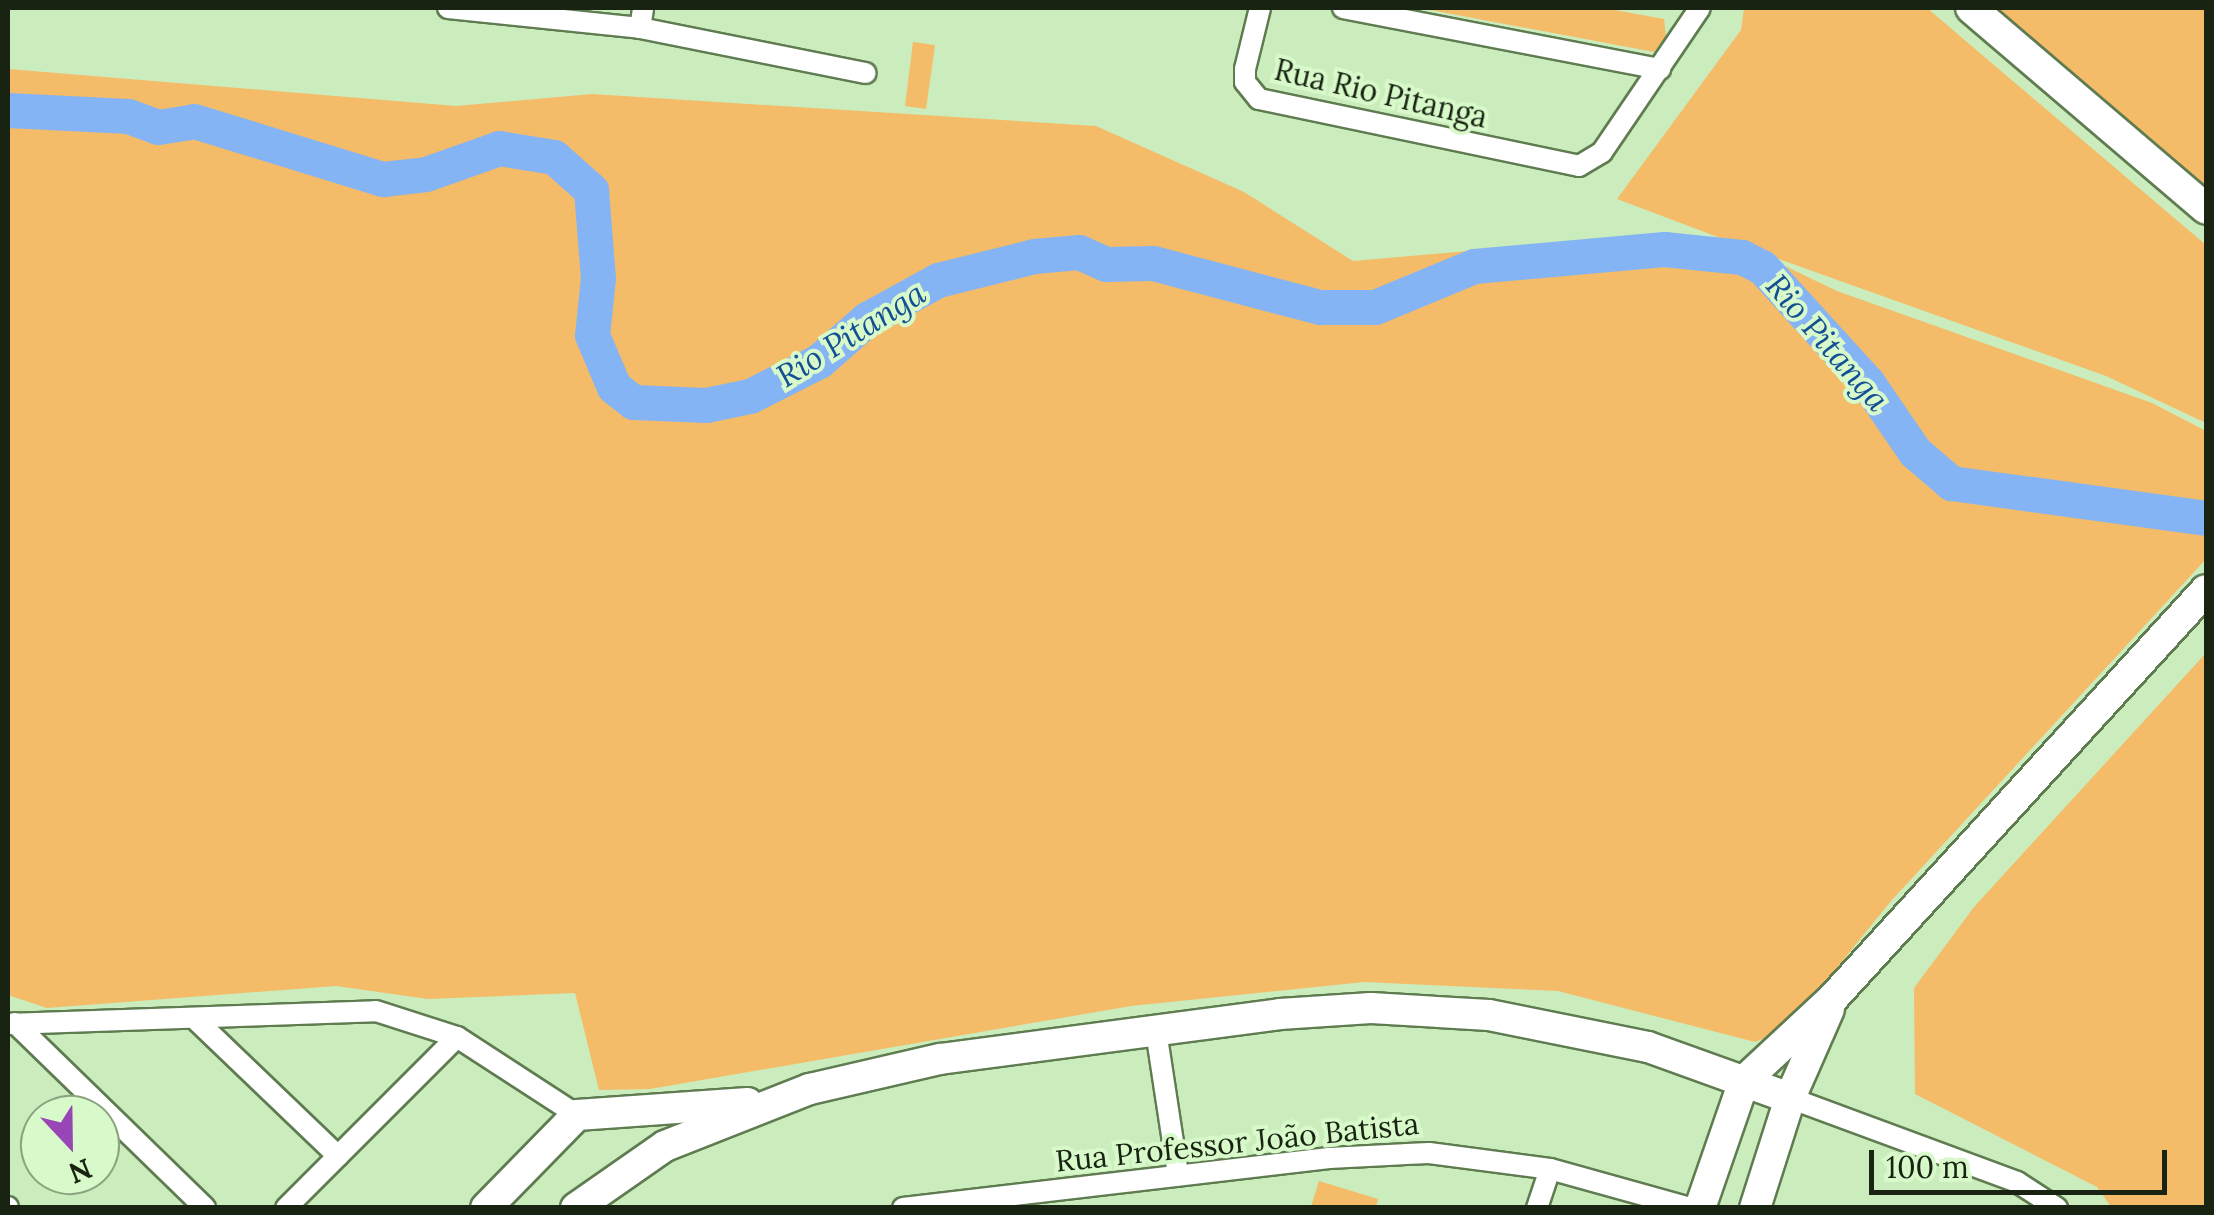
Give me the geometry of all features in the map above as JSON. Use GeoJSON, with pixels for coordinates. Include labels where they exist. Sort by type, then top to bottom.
{"type":"FeatureCollection","features":[{"type":"Feature","properties":{"kind":"street"},"geometry":{"type":"LineString","coordinates":[[448,8],[612,24],[641,18],[866,73]]}},
{"type":"Feature","properties":{"kind":"street","name":"Rua Rio Pitanga"},"geometry":{"type":"LineString","coordinates":[[1260,8],[1245,69],[1245,82],[1259,99],[1586,166],[1660,70]]}},
{"type":"Feature","properties":{"kind":"street"},"geometry":{"type":"LineString","coordinates":[[1342,8],[1660,70],[1694,8]]}},
{"type":"Feature","properties":{"kind":"street"},"geometry":{"type":"LineString","coordinates":[[1971,8],[2206,210]]}},
{"type":"Feature","properties":{"kind":"street"},"geometry":{"type":"LineString","coordinates":[[1700,1208],[1744,1081],[1834,997],[2206,590]]}},
{"type":"Feature","properties":{"kind":"street"},"geometry":{"type":"LineString","coordinates":[[1755,1208],[1790,1098],[1834,997]]}},
{"type":"Feature","properties":{"kind":"street"},"geometry":{"type":"LineString","coordinates":[[11,1024],[376,1011],[457,1037],[577,1116]]}},
{"type":"Feature","properties":{"kind":"street"},"geometry":{"type":"LineString","coordinates":[[576,1208],[665,1146],[761,1103],[940,1059],[1312,1012],[1441,1011],[1586,1032],[1744,1081],[2017,1182],[2057,1208]]}},
{"type":"Feature","properties":{"kind":"street"},"geometry":{"type":"LineString","coordinates":[[195,1019],[338,1156]]}},
{"type":"Feature","properties":{"kind":"street"},"geometry":{"type":"LineString","coordinates":[[11,1024],[205,1208]]}},
{"type":"Feature","properties":{"kind":"street"},"geometry":{"type":"LineString","coordinates":[[1156,1031],[1178,1175]]}},
{"type":"Feature","properties":{"kind":"street"},"geometry":{"type":"LineString","coordinates":[[286,1208],[457,1037]]}},
{"type":"Feature","properties":{"kind":"street"},"geometry":{"type":"LineString","coordinates":[[486,1208],[577,1116],[628,1109],[761,1103]]}},
{"type":"Feature","properties":{"kind":"street"},"geometry":{"type":"LineString","coordinates":[[628,1109],[661,1126],[665,1146]]}},
{"type":"Feature","properties":{"kind":"street","name":"Rua Professor João Batista"},"geometry":{"type":"LineString","coordinates":[[903,1208],[1178,1175],[1429,1153],[1550,1169],[1691,1208]]}},
{"type":"Feature","properties":{"kind":"street"},"geometry":{"type":"LineString","coordinates":[[1537,1208],[1550,1169]]}},
{"type":"Feature","properties":{"kind":"street"},"geometry":{"type":"LineString","coordinates":[[968,1200],[990,1208]]}},
{"type":"Feature","properties":{"kind":"shaded area"},"geometry":{"type":"Polygon","coordinates":[[[1420,8],[1604,8],[1664,19],[1666,37],[1654,52],[1420,8]]]}},
{"type":"Feature","properties":{"kind":"shaded area"},"geometry":{"type":"Polygon","coordinates":[[[1744,8],[1927,8],[2206,245],[2206,423],[2106,376],[1745,247],[1837,291],[2152,403],[2206,431],[2206,559],[1891,901],[1787,1029],[1755,1042],[1558,991],[1364,982],[1131,1006],[650,1089],[599,1090],[575,993],[428,999],[336,986],[47,1008],[8,995],[8,69],[456,106],[592,94],[1096,126],[1244,192],[1353,261],[1606,239],[1739,245],[1617,199],[1741,30],[1744,8]]]}},
{"type":"Feature","properties":{"kind":"shaded area"},"geometry":{"type":"Polygon","coordinates":[[[1997,8],[2206,8],[2206,191],[1997,8]]]}},
{"type":"Feature","properties":{"kind":"shaded area"},"geometry":{"type":"Polygon","coordinates":[[[913,42],[935,45],[926,109],[905,106],[913,42]]]}},
{"type":"Feature","properties":{"kind":"shaded area"},"geometry":{"type":"Polygon","coordinates":[[[2206,653],[2206,1207],[2111,1207],[2097,1187],[1915,1094],[1914,988],[1974,907],[2206,653]]]}},
{"type":"Feature","properties":{"kind":"shaded area"},"geometry":{"type":"Polygon","coordinates":[[[1319,1181],[1378,1199],[1376,1207],[1311,1207],[1319,1181]]]}},
{"type":"Feature","properties":{"kind":"waterway","name":"Rio Pitanga"},"geometry":{"type":"LineString","coordinates":[[8,110],[128,116],[158,127],[194,121],[383,179],[426,174],[499,148],[554,157],[591,190],[598,278],[592,335],[614,387],[633,402],[706,405],[750,396],[819,361],[867,319],[938,280],[1034,256],[1079,252],[1106,264],[1153,263],[1320,307],[1375,307],[1474,266],[1664,249],[1742,257],[1762,267],[1867,382],[1915,452],[1951,483],[2206,518]]}}]}
